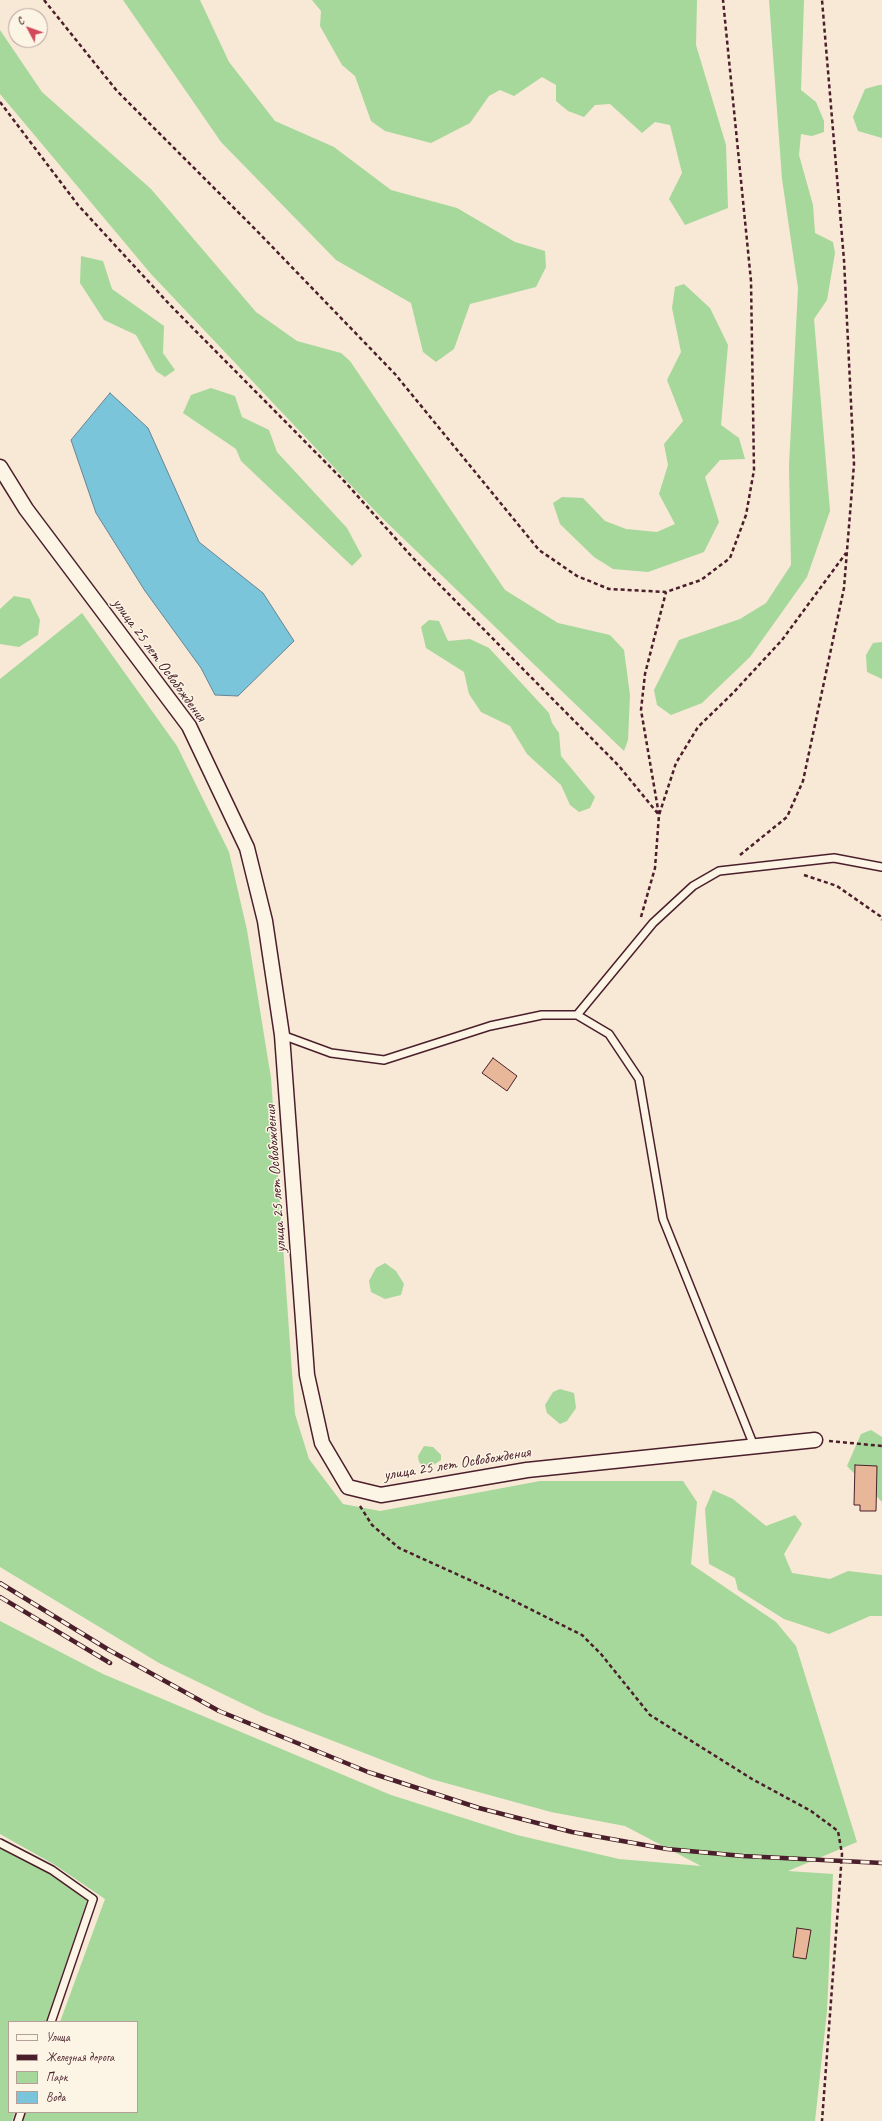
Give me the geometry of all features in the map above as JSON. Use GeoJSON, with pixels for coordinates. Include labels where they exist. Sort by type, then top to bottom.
{"type":"FeatureCollection","features":[{"type":"Feature","properties":{"kind":"street","name":"улица 25 лет Освобождения"},"geometry":{"type":"LineString","coordinates":[[0,467],[26,509],[189,726],[247,848],[265,921],[282,1034],[307,1376],[322,1443],[348,1487],[381,1495],[527,1470],[815,1440]]}},
{"type":"Feature","properties":{"kind":"lane"},"geometry":{"type":"LineString","coordinates":[[577,1015],[653,923],[693,886],[719,871],[834,858],[882,867]]}},
{"type":"Feature","properties":{"kind":"lane"},"geometry":{"type":"LineString","coordinates":[[282,1034],[331,1053],[384,1060],[490,1026],[542,1015],[577,1015],[609,1034],[639,1079],[663,1218],[754,1446]]}},
{"type":"Feature","properties":{"kind":"lane"},"geometry":{"type":"LineString","coordinates":[[0,1843],[52,1870],[93,1899],[51,2021]]}},
{"type":"Feature","properties":{"kind":"path"},"geometry":{"type":"LineString","coordinates":[[44,0],[117,91],[257,231],[395,374],[538,550],[577,576],[609,589],[666,592],[701,580],[730,558],[746,515],[754,470],[751,281],[723,0]]}},
{"type":"Feature","properties":{"kind":"path"},"geometry":{"type":"LineString","coordinates":[[719,871],[757,844],[787,817],[803,782],[844,588],[854,464],[844,260],[822,0]]}},
{"type":"Feature","properties":{"kind":"path"},"geometry":{"type":"LineString","coordinates":[[0,102],[78,205],[170,305],[345,482],[413,558],[618,766],[659,815]]}},
{"type":"Feature","properties":{"kind":"path"},"geometry":{"type":"LineString","coordinates":[[659,815],[676,763],[698,727],[733,693],[782,640],[846,553]]}},
{"type":"Feature","properties":{"kind":"path"},"geometry":{"type":"LineString","coordinates":[[641,918],[655,868],[659,815],[642,710],[645,674],[666,592]]}},
{"type":"Feature","properties":{"kind":"path"},"geometry":{"type":"LineString","coordinates":[[802,874],[837,886],[880,916],[882,920]]}},
{"type":"Feature","properties":{"kind":"path"},"geometry":{"type":"LineString","coordinates":[[815,1440],[882,1446]]}},
{"type":"Feature","properties":{"kind":"path"},"geometry":{"type":"LineString","coordinates":[[348,1487],[372,1525],[399,1548],[496,1592],[582,1635],[601,1654],[650,1715],[752,1779],[811,1811],[838,1831],[842,1854],[822,2121]]}},
{"type":"Feature","properties":{"kind":"green space"},"geometry":{"type":"Polygon","coordinates":[[[123,0],[200,0],[229,62],[275,121],[334,147],[391,190],[457,208],[515,242],[545,251],[546,267],[536,287],[470,304],[454,349],[436,362],[423,352],[411,303],[336,260],[221,142],[123,0]]]}},
{"type":"Feature","properties":{"kind":"green space"},"geometry":{"type":"Polygon","coordinates":[[[312,0],[697,0],[696,45],[726,145],[728,208],[685,225],[669,199],[682,173],[670,125],[655,122],[642,133],[610,104],[595,105],[584,117],[568,111],[556,101],[556,85],[542,77],[514,96],[500,90],[489,96],[470,123],[431,143],[385,131],[371,121],[355,76],[342,65],[320,26],[321,11],[312,0]]]}},
{"type":"Feature","properties":{"kind":"green space"},"geometry":{"type":"Polygon","coordinates":[[[769,0],[804,0],[801,90],[816,102],[824,121],[824,132],[812,136],[801,134],[799,155],[813,205],[815,233],[833,242],[835,253],[827,300],[814,319],[830,511],[807,577],[750,657],[702,703],[671,715],[657,705],[654,690],[679,640],[740,619],[766,603],[791,565],[789,466],[798,288],[782,179],[769,0]]]}},
{"type":"Feature","properties":{"kind":"green space"},"geometry":{"type":"Polygon","coordinates":[[[0,30],[8,42],[8,48],[12,48],[42,92],[151,189],[256,312],[297,341],[341,353],[350,361],[505,590],[558,623],[610,635],[624,650],[630,695],[628,740],[624,751],[380,516],[151,274],[0,94],[0,30]]]}},
{"type":"Feature","properties":{"kind":"green space"},"geometry":{"type":"Polygon","coordinates":[[[882,85],[882,138],[858,131],[853,117],[865,89],[882,85]]]}},
{"type":"Feature","properties":{"kind":"green space"},"geometry":{"type":"Polygon","coordinates":[[[81,256],[103,261],[112,289],[164,326],[163,353],[175,370],[165,377],[156,371],[136,335],[104,320],[80,283],[81,256]]]}},
{"type":"Feature","properties":{"kind":"green space"},"geometry":{"type":"Polygon","coordinates":[[[684,284],[710,308],[728,345],[721,425],[739,438],[745,459],[720,460],[705,477],[719,522],[704,552],[648,572],[613,569],[594,557],[560,524],[553,503],[562,497],[583,498],[605,521],[626,529],[657,532],[675,524],[659,494],[668,465],[664,444],[683,421],[667,380],[681,352],[672,308],[675,287],[684,284]]]}},
{"type":"Feature","properties":{"kind":"green space"},"geometry":{"type":"Polygon","coordinates":[[[211,388],[235,396],[242,417],[269,430],[277,452],[347,528],[362,556],[352,566],[241,461],[236,449],[183,413],[191,395],[211,388]]]}},
{"type":"Feature","properties":{"kind":"green space"},"geometry":{"type":"Polygon","coordinates":[[[14,596],[30,599],[40,620],[38,635],[19,647],[0,644],[0,609],[14,596]]]}},
{"type":"Feature","properties":{"kind":"green space"},"geometry":{"type":"Polygon","coordinates":[[[82,613],[177,746],[229,852],[247,930],[271,1078],[295,1414],[309,1459],[343,1504],[380,1511],[540,1481],[683,1481],[697,1502],[691,1564],[776,1622],[796,1646],[857,1842],[788,1871],[833,1874],[827,2011],[815,2121],[23,2121],[26,2113],[138,2113],[138,2021],[60,2021],[105,1899],[55,1865],[0,1834],[0,1621],[103,1674],[391,1795],[517,1835],[619,1859],[701,1866],[625,1826],[551,1812],[431,1779],[264,1714],[159,1663],[0,1567],[0,679],[82,613]]]}},
{"type":"Feature","properties":{"kind":"green space"},"geometry":{"type":"Polygon","coordinates":[[[429,620],[439,621],[448,641],[470,639],[489,648],[549,713],[552,723],[559,733],[561,756],[595,797],[590,808],[579,812],[570,805],[561,785],[527,754],[510,726],[481,712],[469,694],[464,672],[426,648],[421,627],[429,620]]]}},
{"type":"Feature","properties":{"kind":"green space"},"geometry":{"type":"Polygon","coordinates":[[[882,642],[882,679],[867,672],[866,655],[873,643],[882,642]]]}},
{"type":"Feature","properties":{"kind":"green space"},"geometry":{"type":"Polygon","coordinates":[[[385,1263],[396,1271],[404,1284],[401,1295],[385,1299],[371,1292],[369,1281],[376,1268],[385,1263]]]}},
{"type":"Feature","properties":{"kind":"green space"},"geometry":{"type":"Polygon","coordinates":[[[560,1389],[574,1393],[576,1408],[567,1421],[560,1424],[547,1413],[545,1405],[553,1392],[560,1389]]]}},
{"type":"Feature","properties":{"kind":"green space"},"geometry":{"type":"Polygon","coordinates":[[[871,1430],[882,1437],[882,1502],[847,1466],[861,1434],[871,1430]]]}},
{"type":"Feature","properties":{"kind":"green space"},"geometry":{"type":"Polygon","coordinates":[[[424,1446],[433,1447],[441,1455],[441,1460],[432,1466],[423,1466],[419,1462],[418,1456],[424,1446]]]}},
{"type":"Feature","properties":{"kind":"green space"},"geometry":{"type":"Polygon","coordinates":[[[713,1490],[733,1499],[766,1526],[795,1515],[802,1524],[784,1554],[792,1573],[830,1579],[848,1571],[882,1575],[882,1616],[870,1616],[829,1634],[784,1619],[738,1590],[735,1578],[709,1564],[705,1509],[713,1490]]]}},
{"type":"Feature","properties":{"kind":"green space"},"geometry":{"type":"Polygon","coordinates":[[[0,1848],[52,1875],[87,1901],[46,2021],[8,2021],[8,2113],[15,2113],[12,2121],[0,2121],[0,1848]]]}},
{"type":"Feature","properties":{"kind":"water"},"geometry":{"type":"Polygon","coordinates":[[[110,393],[148,428],[199,542],[263,593],[294,641],[238,696],[215,695],[201,668],[145,591],[96,513],[71,440],[110,393]]]}},
{"type":"Feature","properties":{"kind":"building"},"geometry":{"type":"Polygon","coordinates":[[[493,1058],[517,1076],[507,1091],[482,1073],[493,1058]]]}},
{"type":"Feature","properties":{"kind":"building"},"geometry":{"type":"Polygon","coordinates":[[[855,1465],[877,1466],[876,1511],[860,1511],[860,1505],[854,1505],[855,1465]]]}},
{"type":"Feature","properties":{"kind":"building"},"geometry":{"type":"Polygon","coordinates":[[[797,1928],[811,1930],[806,1959],[793,1957],[797,1928]]]}},
{"type":"Feature","properties":{"kind":"railway"},"geometry":{"type":"LineString","coordinates":[[0,1583],[109,1650],[219,1711],[368,1772],[479,1808],[572,1832],[667,1849],[743,1856],[882,1863]]}},
{"type":"Feature","properties":{"kind":"railway"},"geometry":{"type":"LineString","coordinates":[[0,1597],[110,1663]]}}]}
